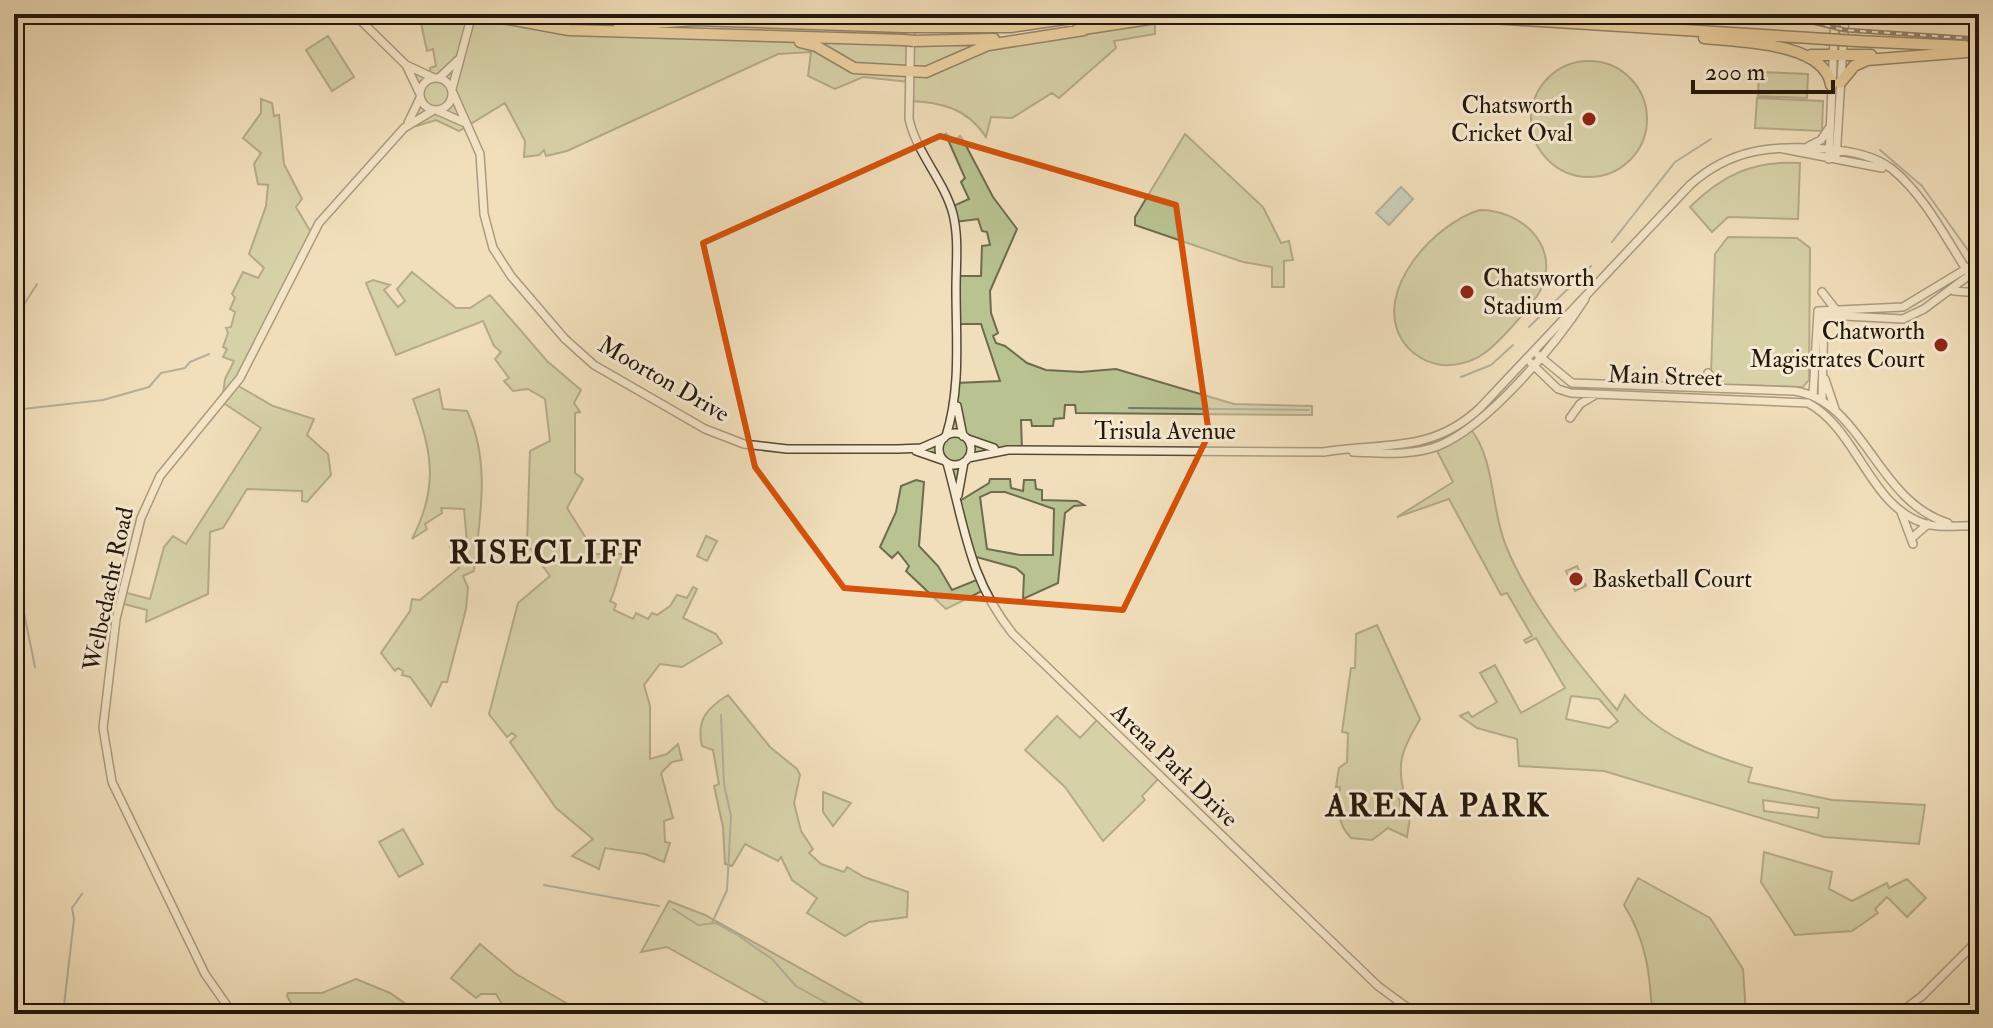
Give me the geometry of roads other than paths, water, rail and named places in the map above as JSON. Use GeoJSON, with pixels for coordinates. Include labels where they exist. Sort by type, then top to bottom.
{"type":"FeatureCollection","features":[{"type":"Feature","properties":{"kind":"highway"},"geometry":{"type":"LineString","coordinates":[[481,14],[561,28],[753,35],[910,34],[991,28],[1099,14]]}},
{"type":"Feature","properties":{"kind":"highway"},"geometry":{"type":"LineString","coordinates":[[754,21],[841,14]]}},
{"type":"Feature","properties":{"kind":"highway"},"geometry":{"type":"LineString","coordinates":[[958,14],[998,23],[1069,19]]}},
{"type":"Feature","properties":{"kind":"highway"},"geometry":{"type":"LineString","coordinates":[[753,35],[816,46],[854,68],[909,72],[938,69],[996,43],[1182,14]]}},
{"type":"Feature","properties":{"kind":"highway"},"geometry":{"type":"LineString","coordinates":[[1428,14],[1979,49]]}},
{"type":"Feature","properties":{"kind":"highway"},"geometry":{"type":"LineString","coordinates":[[1885,14],[1979,19]]}},
{"type":"Feature","properties":{"kind":"highway"},"geometry":{"type":"LineString","coordinates":[[561,28],[683,20],[754,21],[986,40],[1084,30]]}},
{"type":"Feature","properties":{"kind":"highway"},"geometry":{"type":"LineString","coordinates":[[1619,26],[1809,55],[1924,54]]}},
{"type":"Feature","properties":{"kind":"highway"},"geometry":{"type":"LineString","coordinates":[[1809,55],[1824,67],[1836,84],[1854,66],[1867,60],[1979,49]]}},
{"type":"Feature","properties":{"kind":"street"},"geometry":{"type":"LineString","coordinates":[[354,14],[406,65],[420,96],[435,110],[465,124]]}},
{"type":"Feature","properties":{"kind":"street"},"geometry":{"type":"LineString","coordinates":[[435,110],[449,105],[472,14]]}},
{"type":"Feature","properties":{"kind":"street","name":"Arena Park Drive"},"geometry":{"type":"LineString","coordinates":[[911,14],[908,101],[913,134],[948,199],[955,227],[956,388],[965,437],[971,449],[957,509]]}},
{"type":"Feature","properties":{"kind":"street"},"geometry":{"type":"LineString","coordinates":[[1835,14],[1838,56]]}},
{"type":"Feature","properties":{"kind":"street"},"geometry":{"type":"LineString","coordinates":[[1833,154],[1829,128],[1845,14]]}},
{"type":"Feature","properties":{"kind":"street"},"geometry":{"type":"LineString","coordinates":[[420,96],[424,83],[437,78],[459,58]]}},
{"type":"Feature","properties":{"kind":"street"},"geometry":{"type":"LineString","coordinates":[[406,65],[437,78],[452,91]]}},
{"type":"Feature","properties":{"kind":"street"},"geometry":{"type":"LineString","coordinates":[[1833,154],[1838,126],[1836,84]]}},
{"type":"Feature","properties":{"kind":"street","name":"Moorton Drive"},"geometry":{"type":"LineString","coordinates":[[452,91],[480,154],[484,214],[493,248],[511,276],[583,356],[705,429],[733,441],[787,449],[898,449],[928,446],[945,437]]}},
{"type":"Feature","properties":{"kind":"street","name":"Welbedacht Road"},"geometry":{"type":"LineString","coordinates":[[233,1014],[205,974],[112,782],[103,728],[116,619],[141,518],[160,476],[240,378],[319,223],[404,128],[420,96]]}},
{"type":"Feature","properties":{"kind":"street","name":"Welbedacht Road"},"geometry":{"type":"LineString","coordinates":[[404,128],[435,110]]}},
{"type":"Feature","properties":{"kind":"street"},"geometry":{"type":"LineString","coordinates":[[1838,126],[1845,144],[1857,153],[1883,163],[1901,179],[1979,291]]}},
{"type":"Feature","properties":{"kind":"street"},"geometry":{"type":"LineString","coordinates":[[1803,147],[1817,143],[1829,128]]}},
{"type":"Feature","properties":{"kind":"street"},"geometry":{"type":"LineString","coordinates":[[1769,147],[1833,154],[1857,153]]}},
{"type":"Feature","properties":{"kind":"street"},"geometry":{"type":"LineString","coordinates":[[1769,147],[1803,147],[1833,154],[1873,164],[1901,179]]}},
{"type":"Feature","properties":{"kind":"street","name":"Trisula Avenue"},"geometry":{"type":"LineString","coordinates":[[965,437],[984,446],[1008,450],[1323,452],[1423,442],[1468,425],[1530,362],[1589,292],[1700,175],[1733,157],[1769,147]]}},
{"type":"Feature","properties":{"kind":"street"},"geometry":{"type":"LineString","coordinates":[[1822,313],[1847,318],[1903,319],[1951,291],[1979,261]]}},
{"type":"Feature","properties":{"kind":"street"},"geometry":{"type":"LineString","coordinates":[[1822,313],[1903,307],[1979,268]]}},
{"type":"Feature","properties":{"kind":"street"},"geometry":{"type":"LineString","coordinates":[[1951,291],[1979,291]]}},
{"type":"Feature","properties":{"kind":"street"},"geometry":{"type":"LineString","coordinates":[[1822,292],[1836,310]]}},
{"type":"Feature","properties":{"kind":"street"},"geometry":{"type":"LineString","coordinates":[[1822,313],[1822,412]]}},
{"type":"Feature","properties":{"kind":"street"},"geometry":{"type":"LineString","coordinates":[[1814,407],[1822,313]]}},
{"type":"Feature","properties":{"kind":"street"},"geometry":{"type":"LineString","coordinates":[[1824,333],[1834,322],[1847,318]]}},
{"type":"Feature","properties":{"kind":"street","name":"Main Street"},"geometry":{"type":"LineString","coordinates":[[1537,354],[1572,383],[1813,395],[1835,409],[1901,495],[1924,514],[1954,525]]}},
{"type":"Feature","properties":{"kind":"street","name":"Main Street"},"geometry":{"type":"LineString","coordinates":[[1530,362],[1558,389],[1798,401],[1822,412],[1901,511],[1928,524],[1979,526]]}},
{"type":"Feature","properties":{"kind":"street"},"geometry":{"type":"LineString","coordinates":[[1823,369],[1835,409]]}},
{"type":"Feature","properties":{"kind":"street"},"geometry":{"type":"LineString","coordinates":[[1708,373],[1718,388]]}},
{"type":"Feature","properties":{"kind":"street","name":"Arena Park Drive"},"geometry":{"type":"LineString","coordinates":[[956,388],[945,437],[939,447],[967,551],[982,587],[1023,647],[1378,986],[1416,1014]]}},
{"type":"Feature","properties":{"kind":"street"},"geometry":{"type":"LineString","coordinates":[[1570,418],[1580,404],[1597,393]]}},
{"type":"Feature","properties":{"kind":"street"},"geometry":{"type":"LineString","coordinates":[[945,437],[965,437]]}},
{"type":"Feature","properties":{"kind":"street","name":"Moorton Drive"},"geometry":{"type":"LineString","coordinates":[[898,449],[945,461]]}},
{"type":"Feature","properties":{"kind":"street","name":"Trisula Avenue"},"geometry":{"type":"LineString","coordinates":[[966,460],[1008,450]]}},
{"type":"Feature","properties":{"kind":"street"},"geometry":{"type":"LineString","coordinates":[[945,461],[966,460]]}},
{"type":"Feature","properties":{"kind":"street"},"geometry":{"type":"LineString","coordinates":[[1901,511],[1913,540],[1928,524]]}},
{"type":"Feature","properties":{"kind":"street"},"geometry":{"type":"LineString","coordinates":[[1898,1014],[1921,997],[1979,939]]}},
{"type":"Feature","properties":{"kind":"water"},"geometry":{"type":"Polygon","coordinates":[[[1401,187],[1413,199],[1389,225],[1376,213],[1401,187]]]}},
{"type":"Feature","properties":{"kind":"waterway"},"geometry":{"type":"LineString","coordinates":[[1612,242],[1675,162],[1711,139]]}},
{"type":"Feature","properties":{"kind":"waterway"},"geometry":{"type":"LineString","coordinates":[[1880,150],[1922,186],[1970,253]]}},
{"type":"Feature","properties":{"kind":"waterway"},"geometry":{"type":"LineString","coordinates":[[1529,327],[1591,266]]}},
{"type":"Feature","properties":{"kind":"waterway"},"geometry":{"type":"LineString","coordinates":[[14,320],[37,284]]}},
{"type":"Feature","properties":{"kind":"waterway"},"geometry":{"type":"LineString","coordinates":[[1461,377],[1491,365],[1513,345]]}},
{"type":"Feature","properties":{"kind":"waterway"},"geometry":{"type":"LineString","coordinates":[[14,410],[103,400],[149,387],[161,373],[185,368],[190,362],[209,354]]}},
{"type":"Feature","properties":{"kind":"waterway"},"geometry":{"type":"LineString","coordinates":[[1129,408],[1309,410]]}},
{"type":"Feature","properties":{"kind":"waterway"},"geometry":{"type":"LineString","coordinates":[[14,607],[24,613],[35,667]]}},
{"type":"Feature","properties":{"kind":"waterway"},"geometry":{"type":"LineString","coordinates":[[712,923],[727,890],[731,816],[724,784],[721,715]]}},
{"type":"Feature","properties":{"kind":"waterway"},"geometry":{"type":"LineString","coordinates":[[544,885],[659,906]]}},
{"type":"Feature","properties":{"kind":"waterway"},"geometry":{"type":"LineString","coordinates":[[63,1014],[74,919],[72,908],[82,894]]}},
{"type":"Feature","properties":{"kind":"waterway"},"geometry":{"type":"LineString","coordinates":[[673,909],[698,925],[716,923],[736,934],[772,959],[796,986],[846,1014]]}},
{"type":"Feature","properties":{"kind":"railway"},"geometry":{"type":"LineString","coordinates":[[1778,14],[1845,30],[1979,39]]}},
{"type":"Feature","properties":{"kind":"place","name":"Chatsworth Cricket Oval"},"geometry":{"type":"Point","coordinates":[1589,119]}},
{"type":"Feature","properties":{"kind":"place","name":"Chatsworth Stadium"},"geometry":{"type":"Point","coordinates":[1467,292]}},
{"type":"Feature","properties":{"kind":"place","name":"Chatworth Magistrates Court"},"geometry":{"type":"Point","coordinates":[1941,345]}},
{"type":"Feature","properties":{"kind":"place","name":"Basketball Court"},"geometry":{"type":"Point","coordinates":[1576,579]}},
{"type":"Feature","properties":{"kind":"district","name":"RISECLIFF"},"geometry":{"type":"Point","coordinates":[546,552]}},
{"type":"Feature","properties":{"kind":"district","name":"ARENA PARK"},"geometry":{"type":"Point","coordinates":[1438,805]}}]}
